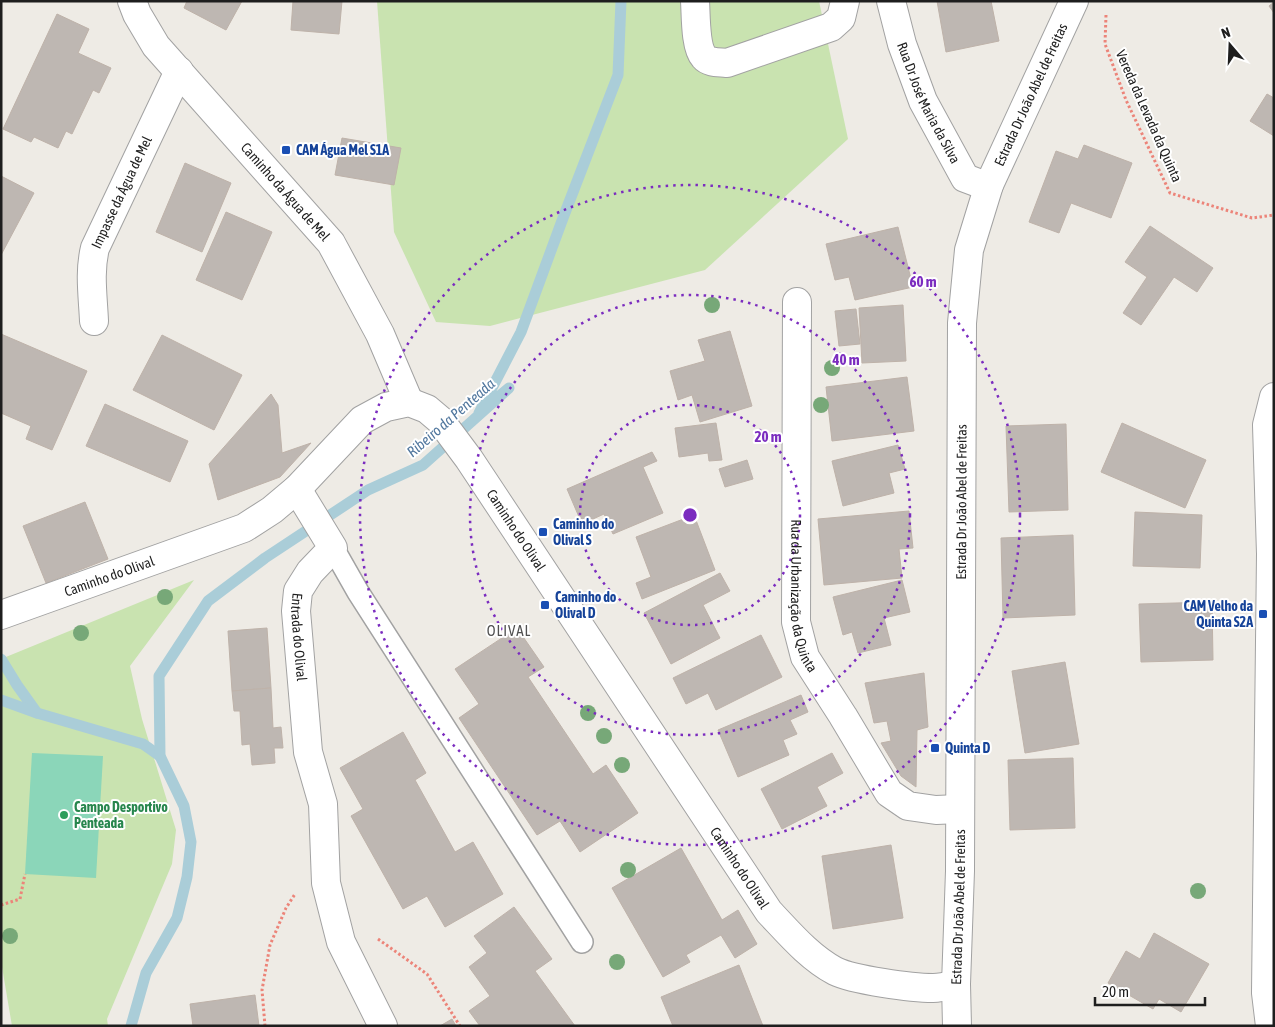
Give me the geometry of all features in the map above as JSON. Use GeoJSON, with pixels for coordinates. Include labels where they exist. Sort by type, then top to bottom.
{"type":"FeatureCollection","features":[{"type":"Feature","properties":{"kind":"street","name":"Caminho da Água de Mel"},"geometry":{"type":"LineString","coordinates":[[132,1],[137,14],[156,46],[331,243],[380,334],[409,402]]}},
{"type":"Feature","properties":{"kind":"street"},"geometry":{"type":"LineString","coordinates":[[695,1],[699,46],[704,58],[714,62],[727,63],[832,27],[841,18],[845,1]]}},
{"type":"Feature","properties":{"kind":"street","name":"Rua Dr José Maria da Silva"},"geometry":{"type":"LineString","coordinates":[[891,1],[902,44],[923,101],[965,178],[989,185]]}},
{"type":"Feature","properties":{"kind":"street","name":"Estrada Dr João Abel de Freitas"},"geometry":{"type":"LineString","coordinates":[[957,1026],[956,984],[960,871],[962,323],[969,250],[989,185],[1074,1]]}},
{"type":"Feature","properties":{"kind":"street","name":"Impasse da Água de Mel"},"geometry":{"type":"LineString","coordinates":[[94,321],[91,269],[95,248],[179,71]]}},
{"type":"Feature","properties":{"kind":"street","name":"Rua da Urbanização da Quinta"},"geometry":{"type":"LineString","coordinates":[[797,302],[796,622],[805,657],[889,793],[908,806],[936,810],[959,809]]}},
{"type":"Feature","properties":{"kind":"street"},"geometry":{"type":"LineString","coordinates":[[1270,1026],[1266,993],[1272,554],[1267,425],[1274,397]]}},
{"type":"Feature","properties":{"kind":"street","name":"Caminho do Olival"},"geometry":{"type":"LineString","coordinates":[[1,615],[244,528],[272,510],[297,489],[362,420],[386,407],[409,402],[427,408],[440,420],[469,459],[769,912],[803,948],[836,971],[874,982],[934,988],[956,984]]}},
{"type":"Feature","properties":{"kind":"street"},"geometry":{"type":"LineString","coordinates":[[297,489],[333,548]]}},
{"type":"Feature","properties":{"kind":"street","name":"Entrada do Olival"},"geometry":{"type":"LineString","coordinates":[[333,548],[310,572],[298,591],[296,611],[308,752],[323,804],[326,884],[341,942],[382,1026]]}},
{"type":"Feature","properties":{"kind":"lane"},"geometry":{"type":"LineString","coordinates":[[333,548],[358,592],[582,942]]}},
{"type":"Feature","properties":{"kind":"path","name":"Vereda da Levada da Quinta"},"geometry":{"type":"LineString","coordinates":[[1106,10],[1105,44],[1126,100],[1170,193],[1252,218],[1274,215]]}},
{"type":"Feature","properties":{"kind":"path"},"geometry":{"type":"LineString","coordinates":[[265,1026],[262,990],[270,945],[286,908],[304,880],[325,856]]}},
{"type":"Feature","properties":{"kind":"path"},"geometry":{"type":"LineString","coordinates":[[1,905],[20,899],[25,874]]}},
{"type":"Feature","properties":{"kind":"path"},"geometry":{"type":"LineString","coordinates":[[376,937],[427,974],[460,1026]]}},
{"type":"Feature","properties":{"kind":"green space"},"geometry":{"type":"Polygon","coordinates":[[[377,1],[819,1],[848,139],[705,270],[490,326],[436,322],[394,232],[377,1]]]}},
{"type":"Feature","properties":{"kind":"green space"},"geometry":{"type":"Polygon","coordinates":[[[194,580],[130,666],[142,719],[176,830],[172,864],[107,1019],[108,1026],[12,1026],[1,961],[1,659],[194,580]]]}},
{"type":"Feature","properties":{"kind":"green space","name":"Campo Desportivo Penteada"},"geometry":{"type":"Polygon","coordinates":[[[32,753],[103,756],[96,878],[25,874],[32,753]]]}},
{"type":"Feature","properties":{"kind":"building"},"geometry":{"type":"Polygon","coordinates":[[[187,1],[242,1],[226,30],[184,8],[187,1]]]}},
{"type":"Feature","properties":{"kind":"building"},"geometry":{"type":"Polygon","coordinates":[[[293,1],[342,1],[339,34],[291,30],[293,1]]]}},
{"type":"Feature","properties":{"kind":"building"},"geometry":{"type":"Polygon","coordinates":[[[937,1],[991,1],[999,41],[946,52],[937,1]]]}},
{"type":"Feature","properties":{"kind":"building"},"geometry":{"type":"Polygon","coordinates":[[[1274,2],[1274,13],[1269,6],[1274,2]]]}},
{"type":"Feature","properties":{"kind":"building"},"geometry":{"type":"Polygon","coordinates":[[[57,14],[89,29],[78,53],[111,68],[99,93],[93,90],[72,134],[66,131],[58,148],[34,137],[31,142],[3,129],[57,14]]]}},
{"type":"Feature","properties":{"kind":"building"},"geometry":{"type":"Polygon","coordinates":[[[1267,94],[1274,98],[1274,136],[1250,121],[1267,94]]]}},
{"type":"Feature","properties":{"kind":"building"},"geometry":{"type":"Polygon","coordinates":[[[342,138],[401,148],[394,185],[335,175],[342,138]]]}},
{"type":"Feature","properties":{"kind":"building"},"geometry":{"type":"Polygon","coordinates":[[[1084,145],[1132,163],[1111,218],[1071,203],[1059,233],[1029,222],[1056,151],[1078,159],[1084,145]]]}},
{"type":"Feature","properties":{"kind":"building"},"geometry":{"type":"Polygon","coordinates":[[[185,163],[231,183],[202,252],[156,232],[185,163]]]}},
{"type":"Feature","properties":{"kind":"building"},"geometry":{"type":"Polygon","coordinates":[[[1,176],[34,193],[1,255],[1,176]]]}},
{"type":"Feature","properties":{"kind":"building"},"geometry":{"type":"Polygon","coordinates":[[[226,212],[272,232],[242,300],[196,280],[226,212]]]}},
{"type":"Feature","properties":{"kind":"building"},"geometry":{"type":"Polygon","coordinates":[[[1150,226],[1213,268],[1197,292],[1174,277],[1141,325],[1123,313],[1147,277],[1125,262],[1150,226]]]}},
{"type":"Feature","properties":{"kind":"building"},"geometry":{"type":"Polygon","coordinates":[[[898,227],[913,287],[855,300],[849,277],[835,280],[826,244],[898,227]]]}},
{"type":"Feature","properties":{"kind":"building"},"geometry":{"type":"Polygon","coordinates":[[[903,305],[906,361],[862,363],[859,308],[903,305]]]}},
{"type":"Feature","properties":{"kind":"building"},"geometry":{"type":"Polygon","coordinates":[[[856,309],[860,344],[839,346],[835,311],[856,309]]]}},
{"type":"Feature","properties":{"kind":"building"},"geometry":{"type":"Polygon","coordinates":[[[730,331],[752,406],[700,422],[692,395],[678,400],[670,371],[705,361],[698,340],[730,331]]]}},
{"type":"Feature","properties":{"kind":"building"},"geometry":{"type":"Polygon","coordinates":[[[1,334],[87,371],[52,450],[26,439],[31,426],[1,413],[1,334]]]}},
{"type":"Feature","properties":{"kind":"building"},"geometry":{"type":"Polygon","coordinates":[[[162,335],[242,375],[214,430],[133,390],[162,335]]]}},
{"type":"Feature","properties":{"kind":"building"},"geometry":{"type":"Polygon","coordinates":[[[907,377],[914,431],[832,441],[826,387],[907,377]]]}},
{"type":"Feature","properties":{"kind":"building"},"geometry":{"type":"Polygon","coordinates":[[[271,394],[278,405],[282,453],[311,443],[280,477],[218,500],[209,464],[271,394]]]}},
{"type":"Feature","properties":{"kind":"building"},"geometry":{"type":"Polygon","coordinates":[[[105,404],[188,441],[170,482],[86,446],[105,404]]]}},
{"type":"Feature","properties":{"kind":"building"},"geometry":{"type":"Polygon","coordinates":[[[716,423],[722,460],[709,461],[708,453],[679,457],[675,428],[716,423]]]}},
{"type":"Feature","properties":{"kind":"building"},"geometry":{"type":"Polygon","coordinates":[[[1122,423],[1206,460],[1185,508],[1101,472],[1122,423]]]}},
{"type":"Feature","properties":{"kind":"building"},"geometry":{"type":"Polygon","coordinates":[[[1066,424],[1068,510],[1009,512],[1006,426],[1066,424]]]}},
{"type":"Feature","properties":{"kind":"building"},"geometry":{"type":"Polygon","coordinates":[[[898,445],[905,469],[889,473],[894,493],[843,506],[832,461],[898,445]]]}},
{"type":"Feature","properties":{"kind":"building"},"geometry":{"type":"Polygon","coordinates":[[[652,452],[657,461],[643,467],[663,513],[613,534],[604,514],[582,524],[567,489],[652,452]]]}},
{"type":"Feature","properties":{"kind":"building"},"geometry":{"type":"Polygon","coordinates":[[[747,460],[753,479],[725,487],[719,469],[747,460]]]}},
{"type":"Feature","properties":{"kind":"building"},"geometry":{"type":"Polygon","coordinates":[[[85,502],[108,559],[46,583],[23,526],[85,502]]]}},
{"type":"Feature","properties":{"kind":"building"},"geometry":{"type":"Polygon","coordinates":[[[909,511],[913,548],[899,549],[902,578],[824,585],[818,519],[909,511]]]}},
{"type":"Feature","properties":{"kind":"building"},"geometry":{"type":"Polygon","coordinates":[[[1135,512],[1202,515],[1200,568],[1133,566],[1135,512]]]}},
{"type":"Feature","properties":{"kind":"building"},"geometry":{"type":"Polygon","coordinates":[[[694,515],[715,570],[642,599],[636,583],[651,577],[636,537],[694,515]]]}},
{"type":"Feature","properties":{"kind":"building"},"geometry":{"type":"Polygon","coordinates":[[[1073,535],[1075,615],[1003,618],[1001,538],[1073,535]]]}},
{"type":"Feature","properties":{"kind":"building"},"geometry":{"type":"Polygon","coordinates":[[[720,573],[730,591],[703,605],[720,638],[671,664],[644,613],[720,573]]]}},
{"type":"Feature","properties":{"kind":"building"},"geometry":{"type":"Polygon","coordinates":[[[902,580],[910,612],[884,618],[891,645],[858,653],[852,632],[843,635],[833,597],[902,580]]]}},
{"type":"Feature","properties":{"kind":"building"},"geometry":{"type":"Polygon","coordinates":[[[1212,602],[1213,660],[1141,662],[1139,604],[1212,602]]]}},
{"type":"Feature","properties":{"kind":"building"},"geometry":{"type":"Polygon","coordinates":[[[267,628],[271,688],[232,691],[228,631],[267,628]]]}},
{"type":"Feature","properties":{"kind":"building"},"geometry":{"type":"Polygon","coordinates":[[[517,628],[544,667],[528,677],[593,774],[606,765],[638,813],[580,852],[560,821],[537,835],[459,718],[479,704],[455,669],[517,628]]]}},
{"type":"Feature","properties":{"kind":"building"},"geometry":{"type":"Polygon","coordinates":[[[761,635],[782,677],[716,710],[708,693],[686,704],[673,678],[761,635]]]}},
{"type":"Feature","properties":{"kind":"building"},"geometry":{"type":"Polygon","coordinates":[[[1065,662],[1079,744],[1025,753],[1012,671],[1065,662]]]}},
{"type":"Feature","properties":{"kind":"building"},"geometry":{"type":"Polygon","coordinates":[[[924,673],[928,727],[917,730],[916,787],[901,776],[881,743],[891,741],[887,721],[874,723],[865,683],[924,673]]]}},
{"type":"Feature","properties":{"kind":"building"},"geometry":{"type":"Polygon","coordinates":[[[271,688],[273,728],[281,727],[283,748],[274,748],[275,763],[252,765],[250,744],[242,745],[240,711],[234,711],[232,691],[271,688]]]}},
{"type":"Feature","properties":{"kind":"building"},"geometry":{"type":"Polygon","coordinates":[[[801,695],[808,712],[790,720],[797,734],[783,740],[789,755],[738,777],[718,730],[801,695]]]}},
{"type":"Feature","properties":{"kind":"building"},"geometry":{"type":"Polygon","coordinates":[[[403,732],[426,773],[415,780],[455,852],[473,842],[503,894],[445,927],[427,896],[403,909],[351,816],[363,809],[340,768],[403,732]]]}},
{"type":"Feature","properties":{"kind":"building"},"geometry":{"type":"Polygon","coordinates":[[[832,753],[843,773],[817,787],[827,806],[782,829],[761,789],[832,753]]]}},
{"type":"Feature","properties":{"kind":"building"},"geometry":{"type":"Polygon","coordinates":[[[1073,758],[1075,828],[1010,830],[1008,760],[1073,758]]]}},
{"type":"Feature","properties":{"kind":"building"},"geometry":{"type":"Polygon","coordinates":[[[891,845],[903,918],[833,929],[822,856],[891,845]]]}},
{"type":"Feature","properties":{"kind":"building"},"geometry":{"type":"Polygon","coordinates":[[[681,848],[722,920],[738,910],[757,944],[735,958],[721,935],[686,955],[690,962],[663,977],[612,888],[681,848]]]}},
{"type":"Feature","properties":{"kind":"building"},"geometry":{"type":"Polygon","coordinates":[[[514,907],[552,959],[535,971],[575,1026],[480,1026],[469,1011],[490,996],[469,967],[487,953],[474,936],[514,907]]]}},
{"type":"Feature","properties":{"kind":"building"},"geometry":{"type":"Polygon","coordinates":[[[1154,933],[1209,964],[1181,1012],[1159,999],[1153,1009],[1108,983],[1126,951],[1140,959],[1154,933]]]}},
{"type":"Feature","properties":{"kind":"building"},"geometry":{"type":"Polygon","coordinates":[[[739,965],[763,1026],[673,1026],[661,997],[739,965]]]}},
{"type":"Feature","properties":{"kind":"building"},"geometry":{"type":"Polygon","coordinates":[[[255,995],[259,1026],[193,1026],[190,1004],[255,995]]]}},
{"type":"Feature","properties":{"kind":"building"},"geometry":{"type":"Polygon","coordinates":[[[452,1019],[456,1026],[440,1026],[452,1019]]]}},
{"type":"Feature","properties":{"kind":"waterway","name":"Ribeiro da Penteada"},"geometry":{"type":"LineString","coordinates":[[131,1026],[146,973],[177,918],[187,877],[191,842],[184,806],[160,756],[159,676],[208,601],[265,558],[368,490],[423,465],[509,388],[479,413],[521,332],[618,75],[621,1]]}},
{"type":"Feature","properties":{"kind":"waterway","name":"Ribeiro da Penteada"},"geometry":{"type":"LineString","coordinates":[[1,659],[37,713],[143,744],[160,756]]}},
{"type":"Feature","properties":{"kind":"waterway"},"geometry":{"type":"LineString","coordinates":[[1,700],[37,713]]}},
{"type":"Feature","properties":{"kind":"place","name":"CAM Água Mel S1A"},"geometry":{"type":"Point","coordinates":[286,150]}},
{"type":"Feature","properties":{"kind":"place","name":"Caminho do Olival S"},"geometry":{"type":"Point","coordinates":[543,532]}},
{"type":"Feature","properties":{"kind":"place","name":"Caminho do Olival D"},"geometry":{"type":"Point","coordinates":[545,605]}},
{"type":"Feature","properties":{"kind":"place","name":"CAM Velho da Quinta S2A"},"geometry":{"type":"Point","coordinates":[1263,614]}},
{"type":"Feature","properties":{"kind":"place","name":"Quinta D"},"geometry":{"type":"Point","coordinates":[935,748]}},
{"type":"Feature","properties":{"kind":"place","name":"Campo Desportivo Penteada"},"geometry":{"type":"Point","coordinates":[64,815]}},
{"type":"Feature","properties":{"kind":"district","name":"OLIVAL"},"geometry":{"type":"Point","coordinates":[509,631]}}]}
